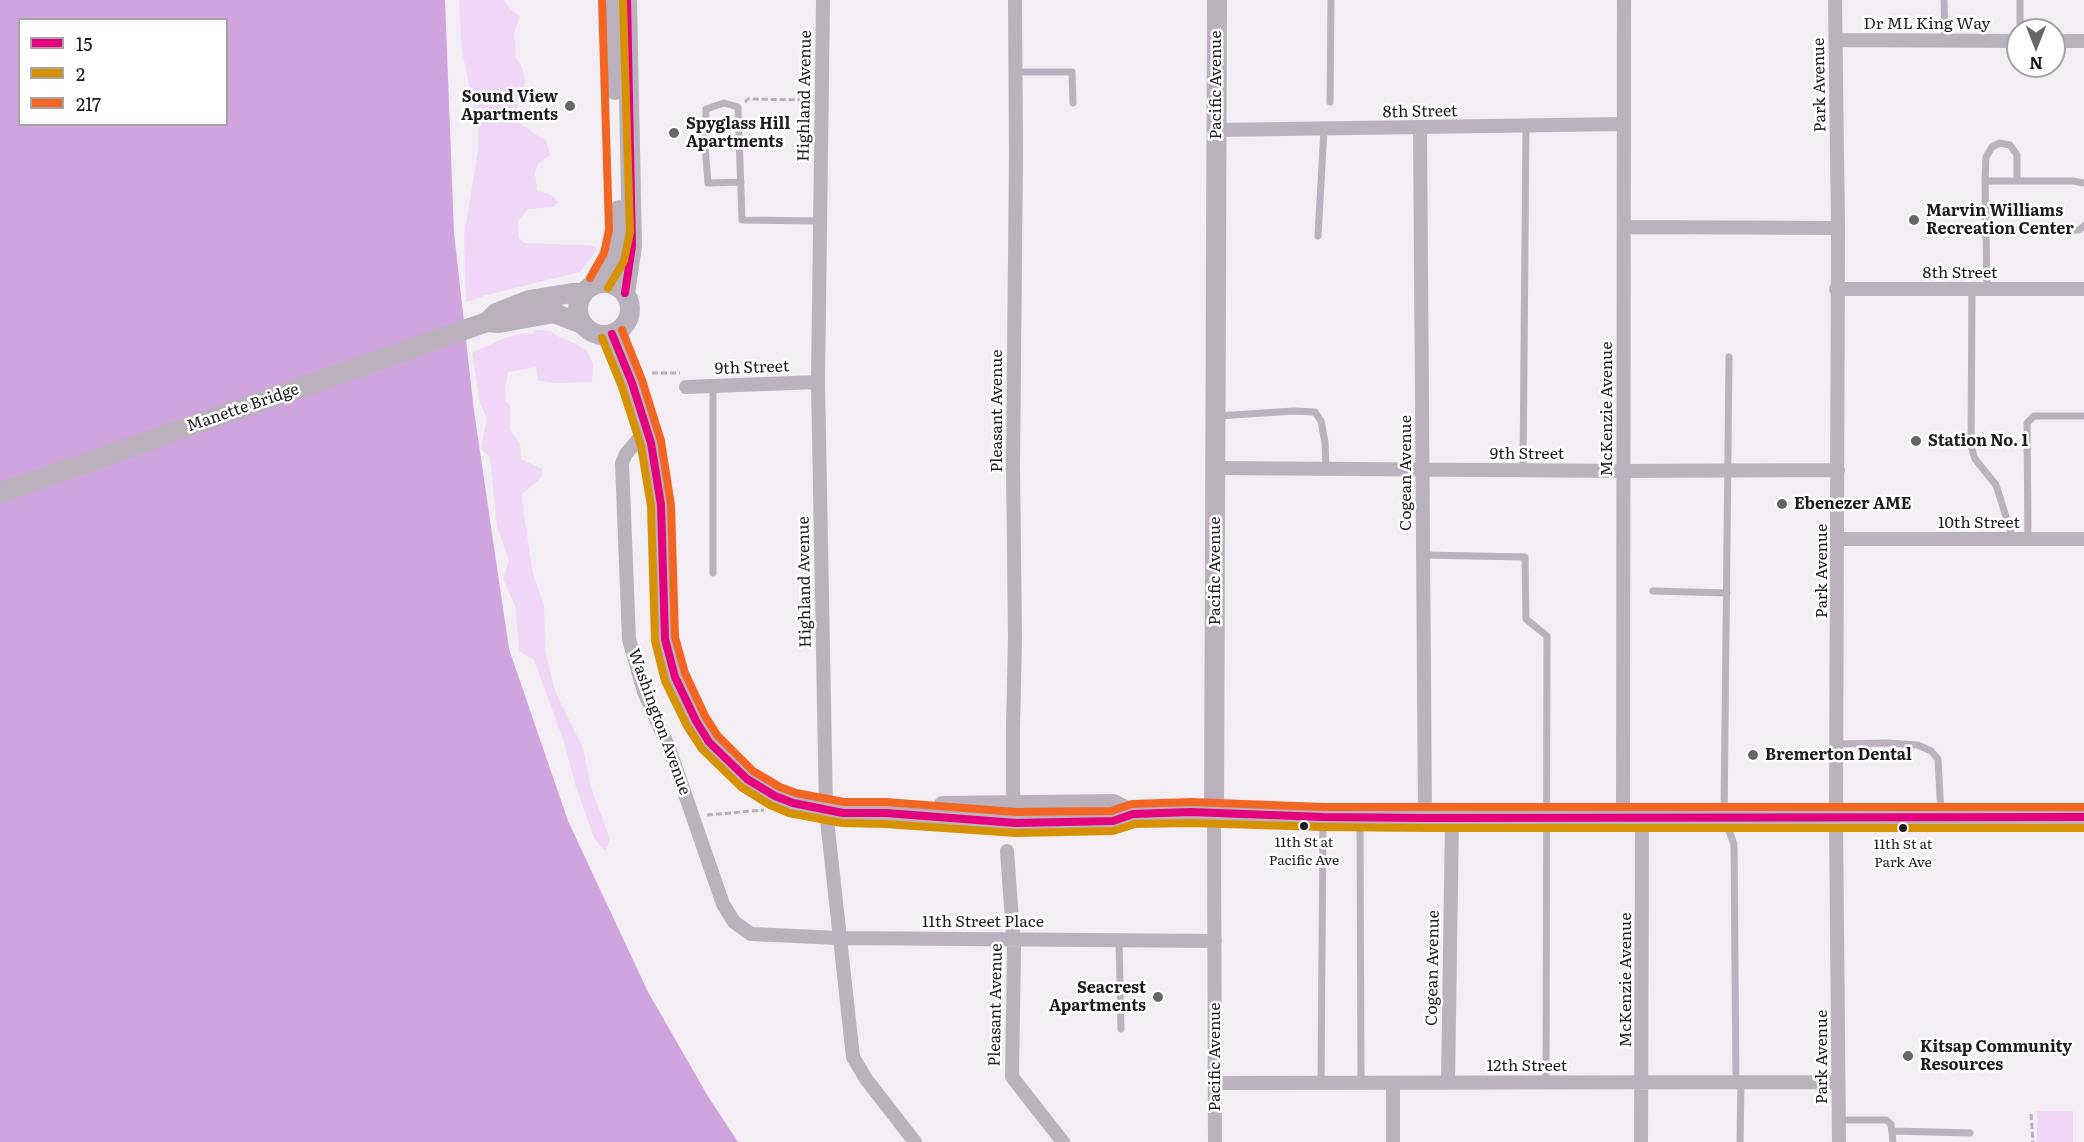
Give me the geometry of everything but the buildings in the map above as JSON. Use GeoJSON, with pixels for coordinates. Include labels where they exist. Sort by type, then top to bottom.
{"type":"FeatureCollection","features":[{"type":"Feature","properties":{"kind":"main road"},"geometry":{"type":"LineString","coordinates":[[599,283],[614,257],[620,231],[612,0]]}},
{"type":"Feature","properties":{"kind":"main road"},"geometry":{"type":"LineString","coordinates":[[625,292],[632,246],[627,0]]}},
{"type":"Feature","properties":{"kind":"main road","name":"Pacific Avenue"},"geometry":{"type":"LineString","coordinates":[[1214,812],[1217,0]]}},
{"type":"Feature","properties":{"kind":"main road"},"geometry":{"type":"LineString","coordinates":[[487,322],[554,313],[582,324],[591,333],[612,334],[626,324],[630,311],[625,292],[614,284],[593,284],[582,293],[577,308],[582,324]]}},
{"type":"Feature","properties":{"kind":"main road"},"geometry":{"type":"LineString","coordinates":[[487,322],[496,313],[529,300],[572,292],[582,293]]}},
{"type":"Feature","properties":{"kind":"main road","name":"Manette Bridge"},"geometry":{"type":"LineString","coordinates":[[0,493],[487,322]]}},
{"type":"Feature","properties":{"kind":"main road"},"geometry":{"type":"LineString","coordinates":[[612,334],[632,383],[651,443],[661,505],[665,639],[675,677],[709,742],[747,779],[783,800],[826,811],[886,813],[926,807],[1016,814],[1113,804],[1133,814],[1214,812],[1323,817],[2084,817]]}},
{"type":"Feature","properties":{"kind":"street","name":"Highland Avenue"},"geometry":{"type":"LineString","coordinates":[[823,0],[818,382],[826,811],[853,1057],[866,1079],[915,1142]]}},
{"type":"Feature","properties":{"kind":"street","name":"Pleasant Avenue"},"geometry":{"type":"LineString","coordinates":[[1015,0],[1013,792],[1016,814]]}},
{"type":"Feature","properties":{"kind":"street","name":"McKenzie Avenue"},"geometry":{"type":"LineString","coordinates":[[1624,0],[1623,471],[1642,1083],[1641,1142]]}},
{"type":"Feature","properties":{"kind":"street","name":"Park Avenue"},"geometry":{"type":"LineString","coordinates":[[1835,0],[1838,228],[1836,289],[1839,539],[1836,817],[1839,1142]]}},
{"type":"Feature","properties":{"kind":"street","name":"Dr ML King Way"},"geometry":{"type":"LineString","coordinates":[[1836,40],[2006,41]]}},
{"type":"Feature","properties":{"kind":"street"},"geometry":{"type":"LineString","coordinates":[[2066,41],[2084,41]]}},
{"type":"Feature","properties":{"kind":"street","name":"8th Street"},"geometry":{"type":"LineString","coordinates":[[1216,130],[1624,124]]}},
{"type":"Feature","properties":{"kind":"street","name":"Cogean Avenue"},"geometry":{"type":"LineString","coordinates":[[1420,128],[1425,818]]}},
{"type":"Feature","properties":{"kind":"street"},"geometry":{"type":"LineString","coordinates":[[1624,227],[1838,228]]}},
{"type":"Feature","properties":{"kind":"street","name":"8th Street"},"geometry":{"type":"LineString","coordinates":[[1836,289],[2084,289]]}},
{"type":"Feature","properties":{"kind":"street","name":"9th Street"},"geometry":{"type":"LineString","coordinates":[[685,380],[713,386],[818,382]]}},
{"type":"Feature","properties":{"kind":"street","name":"Washington Avenue"},"geometry":{"type":"LineString","coordinates":[[647,429],[626,454],[622,463],[629,639],[644,692],[669,748],[723,904],[734,922],[751,934]]}},
{"type":"Feature","properties":{"kind":"street","name":"9th Street"},"geometry":{"type":"LineString","coordinates":[[1215,468],[1838,470]]}},
{"type":"Feature","properties":{"kind":"street","name":"10th Street"},"geometry":{"type":"LineString","coordinates":[[1839,539],[2084,540]]}},
{"type":"Feature","properties":{"kind":"street","name":"Pacific Avenue"},"geometry":{"type":"LineString","coordinates":[[1214,812],[1215,1142]]}},
{"type":"Feature","properties":{"kind":"street","name":"Cogean Avenue"},"geometry":{"type":"LineString","coordinates":[[1448,1083],[1452,818]]}},
{"type":"Feature","properties":{"kind":"street","name":"Pleasant Avenue"},"geometry":{"type":"LineString","coordinates":[[1007,851],[1013,938],[1012,1077],[1063,1142]]}},
{"type":"Feature","properties":{"kind":"street","name":"11th Street Place"},"geometry":{"type":"LineString","coordinates":[[751,934],[839,938],[1215,941]]}},
{"type":"Feature","properties":{"kind":"street","name":"12th Street"},"geometry":{"type":"LineString","coordinates":[[1215,1083],[1838,1082]]}},
{"type":"Feature","properties":{"kind":"street"},"geometry":{"type":"LineString","coordinates":[[1393,1083],[1393,1142]]}},
{"type":"Feature","properties":{"kind":"lane"},"geometry":{"type":"LineString","coordinates":[[1330,102],[1331,0]]}},
{"type":"Feature","properties":{"kind":"lane"},"geometry":{"type":"LineString","coordinates":[[1944,0],[1945,41]]}},
{"type":"Feature","properties":{"kind":"lane"},"geometry":{"type":"LineString","coordinates":[[2019,18],[2020,0]]}},
{"type":"Feature","properties":{"kind":"lane"},"geometry":{"type":"LineString","coordinates":[[1014,72],[1072,72],[1073,103]]}},
{"type":"Feature","properties":{"kind":"lane"},"geometry":{"type":"LineString","coordinates":[[741,182],[708,183],[705,146],[706,110],[724,103],[738,107],[741,182],[742,220],[820,221]]}},
{"type":"Feature","properties":{"kind":"lane"},"geometry":{"type":"LineString","coordinates":[[1523,470],[1526,126]]}},
{"type":"Feature","properties":{"kind":"lane"},"geometry":{"type":"LineString","coordinates":[[1318,236],[1324,129]]}},
{"type":"Feature","properties":{"kind":"lane"},"geometry":{"type":"LineString","coordinates":[[1987,289],[1986,157],[1992,147],[2000,142],[2010,145],[2016,155],[2017,181]]}},
{"type":"Feature","properties":{"kind":"lane"},"geometry":{"type":"LineString","coordinates":[[1986,181],[2084,183]]}},
{"type":"Feature","properties":{"kind":"lane"},"geometry":{"type":"LineString","coordinates":[[1987,230],[2079,230],[2084,226]]}},
{"type":"Feature","properties":{"kind":"lane"},"geometry":{"type":"LineString","coordinates":[[1972,290],[1971,446],[1975,459],[1996,485],[2013,539]]}},
{"type":"Feature","properties":{"kind":"lane"},"geometry":{"type":"LineString","coordinates":[[1730,357],[1724,818],[1734,844],[1740,1142]]}},
{"type":"Feature","properties":{"kind":"lane"},"geometry":{"type":"LineString","coordinates":[[713,386],[713,573]]}},
{"type":"Feature","properties":{"kind":"lane"},"geometry":{"type":"LineString","coordinates":[[1215,416],[1293,411],[1315,412],[1321,421],[1325,442],[1326,469]]}},
{"type":"Feature","properties":{"kind":"lane"},"geometry":{"type":"LineString","coordinates":[[2028,540],[2027,423],[2034,416],[2084,416]]}},
{"type":"Feature","properties":{"kind":"lane"},"geometry":{"type":"LineString","coordinates":[[1423,555],[1525,557],[1526,619],[1547,636],[1546,1083]]}},
{"type":"Feature","properties":{"kind":"lane"},"geometry":{"type":"LineString","coordinates":[[1653,591],[1727,592]]}},
{"type":"Feature","properties":{"kind":"lane"},"geometry":{"type":"LineString","coordinates":[[1837,744],[1918,745],[1931,751],[1938,759],[1941,817]]}},
{"type":"Feature","properties":{"kind":"lane"},"geometry":{"type":"LineString","coordinates":[[1321,1083],[1323,817]]}},
{"type":"Feature","properties":{"kind":"lane"},"geometry":{"type":"LineString","coordinates":[[1360,817],[1361,1083]]}},
{"type":"Feature","properties":{"kind":"lane"},"geometry":{"type":"LineString","coordinates":[[1119,940],[1120,1029]]}},
{"type":"Feature","properties":{"kind":"lane"},"geometry":{"type":"LineString","coordinates":[[1839,1120],[1886,1120],[1892,1124],[1893,1142]]}},
{"type":"Feature","properties":{"kind":"lane"},"geometry":{"type":"LineString","coordinates":[[1893,1131],[1970,1133]]}},
{"type":"Feature","properties":{"kind":"path"},"geometry":{"type":"LineString","coordinates":[[738,107],[748,99],[812,100]]}},
{"type":"Feature","properties":{"kind":"path"},"geometry":{"type":"LineString","coordinates":[[652,373],[685,380]]}},
{"type":"Feature","properties":{"kind":"path"},"geometry":{"type":"LineString","coordinates":[[706,815],[768,810]]}},
{"type":"Feature","properties":{"kind":"path"},"geometry":{"type":"LineString","coordinates":[[2031,1114],[2033,1142]]}},
{"type":"Feature","properties":{"kind":"shaded area"},"geometry":{"type":"Polygon","coordinates":[[[0,0],[445,0],[454,233],[474,411],[509,649],[568,821],[648,992],[709,1098],[738,1142],[0,1142],[0,0]]]}},
{"type":"Feature","properties":{"kind":"shaded area"},"geometry":{"type":"Polygon","coordinates":[[[459,0],[503,0],[512,11],[520,16],[514,33],[516,58],[522,67],[525,83],[517,101],[517,121],[546,140],[550,155],[538,164],[535,173],[537,191],[550,194],[558,202],[554,207],[528,209],[518,221],[519,238],[524,243],[594,246],[597,250],[580,272],[466,302],[464,236],[478,150],[478,127],[462,51],[459,0]]]}},
{"type":"Feature","properties":{"kind":"shaded area"},"geometry":{"type":"Polygon","coordinates":[[[535,330],[551,331],[576,344],[587,351],[593,364],[592,382],[554,383],[538,380],[536,367],[508,372],[505,388],[506,402],[510,405],[510,430],[520,444],[521,459],[542,469],[541,478],[522,494],[533,574],[544,605],[545,650],[555,691],[583,748],[591,787],[610,840],[605,851],[594,838],[576,787],[564,742],[534,660],[519,651],[516,608],[503,579],[509,560],[497,527],[490,457],[481,449],[487,418],[480,403],[472,353],[502,339],[524,333],[533,334],[535,330]]]}},
{"type":"Feature","properties":{"kind":"shaded area"},"geometry":{"type":"Polygon","coordinates":[[[2037,1111],[2073,1111],[2073,1142],[2037,1142],[2037,1111]]]}},
{"type":"Feature","properties":{"kind":"transit line","name":"217"},"geometry":{"type":"LineString","coordinates":[[590,278],[604,253],[609,230],[602,0]]}},
{"type":"Feature","properties":{"kind":"transit line","name":"2"},"geometry":{"type":"LineString","coordinates":[[608,288],[624,261],[630,232],[623,0]]}},
{"type":"Feature","properties":{"kind":"transit line","name":"15"},"geometry":{"type":"LineString","coordinates":[[625,293],[632,246],[627,0]]}},
{"type":"Feature","properties":{"kind":"transit line","name":"217"},"geometry":{"type":"LineString","coordinates":[[622,330],[642,380],[661,441],[671,505],[675,637],[685,673],[705,716],[717,735],[753,771],[780,787],[796,793],[844,802],[886,802],[1016,812],[1111,811],[1132,804],[1191,802],[1323,807],[2084,807]]}},
{"type":"Feature","properties":{"kind":"transit line","name":"15"},"geometry":{"type":"LineString","coordinates":[[612,334],[632,383],[651,443],[661,505],[665,639],[675,677],[709,742],[747,779],[775,796],[793,803],[843,813],[886,813],[1016,823],[1113,821],[1133,814],[1191,812],[1425,818],[2084,817]]}},
{"type":"Feature","properties":{"kind":"transit line","name":"2"},"geometry":{"type":"LineString","coordinates":[[602,338],[622,387],[641,446],[651,506],[655,641],[665,681],[687,726],[702,749],[741,787],[770,805],[789,813],[842,823],[1016,833],[1113,831],[1135,824],[1191,823],[1425,828],[2084,828]]}},
{"type":"Feature","properties":{"kind":"place","name":"Sound View Apartments"},"geometry":{"type":"Point","coordinates":[570,106]}},
{"type":"Feature","properties":{"kind":"place","name":"Spyglass Hill Apartments"},"geometry":{"type":"Point","coordinates":[674,133]}},
{"type":"Feature","properties":{"kind":"place","name":"Marvin Williams Recreation Center"},"geometry":{"type":"Point","coordinates":[1914,220]}},
{"type":"Feature","properties":{"kind":"place","name":"Station No. 1"},"geometry":{"type":"Point","coordinates":[1916,441]}},
{"type":"Feature","properties":{"kind":"place","name":"Ebenezer AME"},"geometry":{"type":"Point","coordinates":[1782,504]}},
{"type":"Feature","properties":{"kind":"place","name":"Bremerton Dental"},"geometry":{"type":"Point","coordinates":[1753,755]}},
{"type":"Feature","properties":{"kind":"place","name":"11th St at Pacific Ave"},"geometry":{"type":"Point","coordinates":[1304,826]}},
{"type":"Feature","properties":{"kind":"place","name":"11th St at Park Ave"},"geometry":{"type":"Point","coordinates":[1903,828]}},
{"type":"Feature","properties":{"kind":"place","name":"Seacrest Apartments"},"geometry":{"type":"Point","coordinates":[1158,997]}},
{"type":"Feature","properties":{"kind":"place","name":"Kitsap Community Resources"},"geometry":{"type":"Point","coordinates":[1908,1056]}}]}
